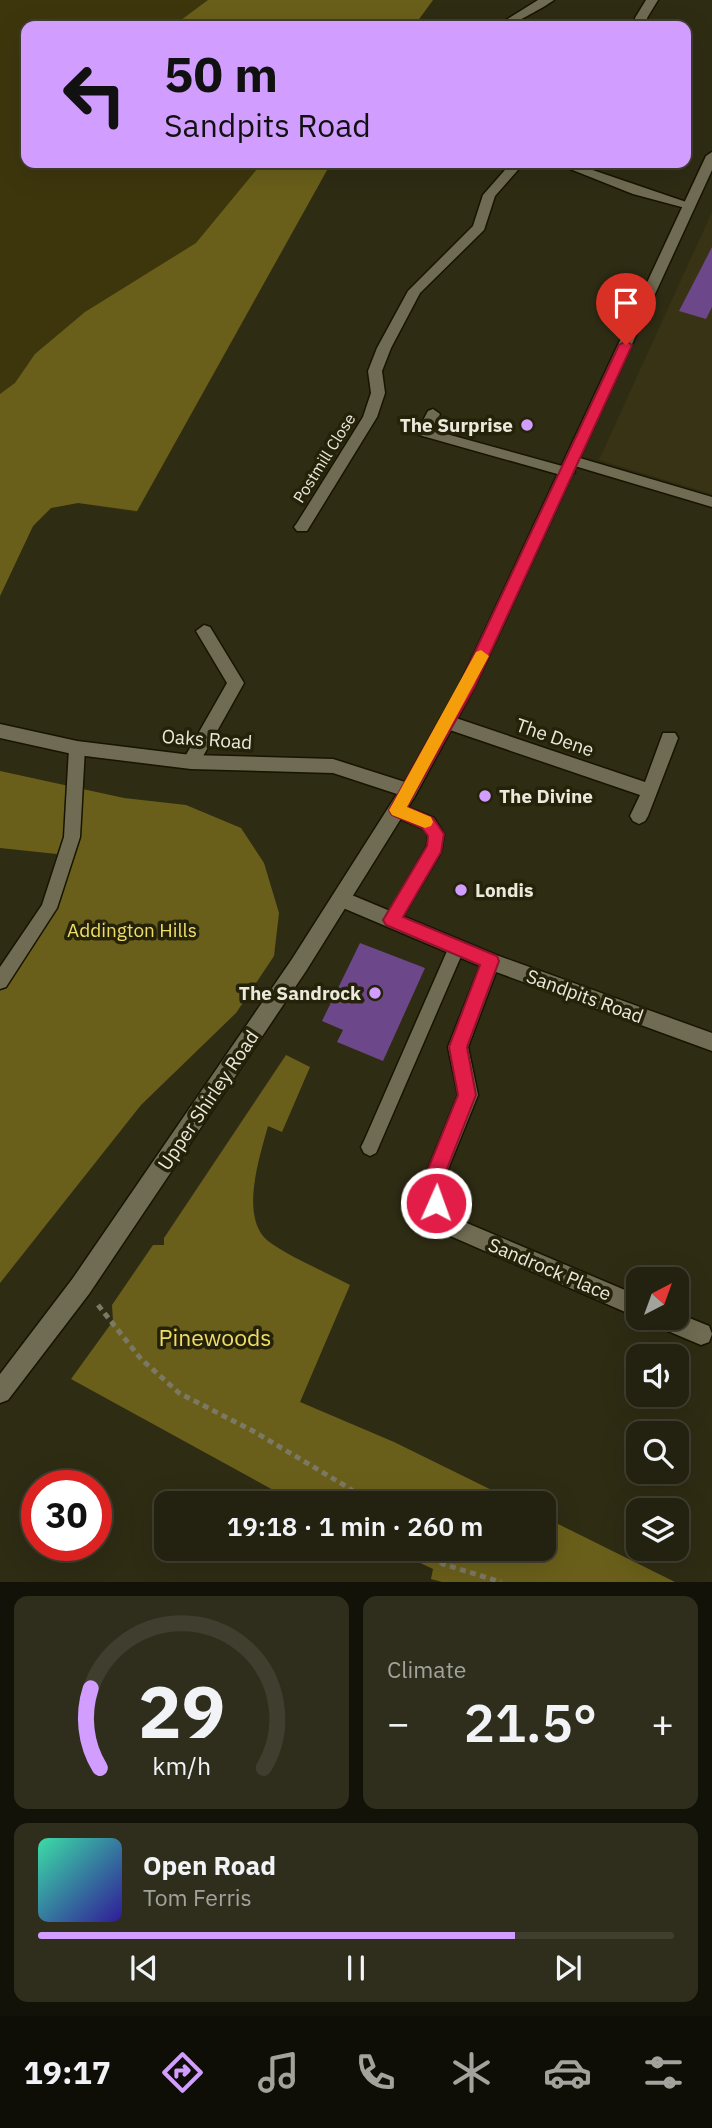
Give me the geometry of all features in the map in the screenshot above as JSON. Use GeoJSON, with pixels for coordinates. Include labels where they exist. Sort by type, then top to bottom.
{"type":"FeatureCollection","features":[{"type":"Feature","properties":{"kind":"street"},"geometry":{"type":"LineString","coordinates":[[511,21],[532,6],[548,0]]}},
{"type":"Feature","properties":{"kind":"street"},"geometry":{"type":"LineString","coordinates":[[641,21],[652,0]]}},
{"type":"Feature","properties":{"kind":"street","name":"Upper Shirley Road"},"geometry":{"type":"LineString","coordinates":[[0,1392],[82,1286],[342,899],[409,792],[447,722],[571,466],[712,156]]}},
{"type":"Feature","properties":{"kind":"street","name":"Postmill Close"},"geometry":{"type":"LineString","coordinates":[[302,527],[370,417],[378,393],[375,370],[415,291],[479,227],[489,195],[513,168]]}},
{"type":"Feature","properties":{"kind":"street"},"geometry":{"type":"LineString","coordinates":[[575,168],[637,191],[688,205]]}},
{"type":"Feature","properties":{"kind":"street"},"geometry":{"type":"LineString","coordinates":[[191,762],[236,682],[204,631]]}},
{"type":"Feature","properties":{"kind":"street","name":"The Dene"},"geometry":{"type":"LineString","coordinates":[[447,722],[650,791]]}},
{"type":"Feature","properties":{"kind":"street","name":"Oaks Road"},"geometry":{"type":"LineString","coordinates":[[0,731],[76,748],[191,762],[333,766],[409,792]]}},
{"type":"Feature","properties":{"kind":"street"},"geometry":{"type":"LineString","coordinates":[[639,816],[669,738]]}},
{"type":"Feature","properties":{"kind":"street","name":"Sandpits Road"},"geometry":{"type":"LineString","coordinates":[[342,899],[491,961],[712,1042]]}},
{"type":"Feature","properties":{"kind":"street","name":"Sandrock Place"},"geometry":{"type":"LineString","coordinates":[[491,961],[458,1047],[467,1095],[433,1179],[436,1203],[455,1228],[626,1301]]}},
{"type":"Feature","properties":{"kind":"street"},"geometry":{"type":"LineString","coordinates":[[690,1329],[701,1334]]}},
{"type":"Feature","properties":{"kind":"lane"},"geometry":{"type":"LineString","coordinates":[[433,414],[424,432],[712,502]]}},
{"type":"Feature","properties":{"kind":"lane"},"geometry":{"type":"LineString","coordinates":[[0,981],[49,908],[72,837],[76,748]]}},
{"type":"Feature","properties":{"kind":"lane"},"geometry":{"type":"LineString","coordinates":[[392,920],[435,847],[436,834],[428,823],[397,810]]}},
{"type":"Feature","properties":{"kind":"lane"},"geometry":{"type":"LineString","coordinates":[[370,1147],[457,947]]}},
{"type":"Feature","properties":{"kind":"path"},"geometry":{"type":"LineString","coordinates":[[82,1286],[113,1321],[141,1359],[179,1393],[253,1431],[353,1491]]}},
{"type":"Feature","properties":{"kind":"path"},"geometry":{"type":"LineString","coordinates":[[439,1561],[501,1582]]}},
{"type":"Feature","properties":{"kind":"shaded area"},"geometry":{"type":"Polygon","coordinates":[[[0,0],[433,0],[418,21],[21,21],[21,168],[328,168],[137,512],[78,503],[51,508],[33,526],[0,596],[0,0]]]}},
{"type":"Feature","properties":{"kind":"shaded area"},"geometry":{"type":"Polygon","coordinates":[[[712,212],[712,494],[599,460],[712,212]]]}},
{"type":"Feature","properties":{"kind":"green space"},"geometry":{"type":"Polygon","coordinates":[[[208,0],[433,0],[418,21],[180,21],[208,0]]]}},
{"type":"Feature","properties":{"kind":"green space"},"geometry":{"type":"Polygon","coordinates":[[[258,168],[328,168],[137,511],[78,503],[51,508],[33,526],[0,596],[0,394],[15,383],[35,354],[85,312],[196,243],[258,168]]]}},
{"type":"Feature","properties":{"kind":"green space","name":"Addington Hills"},"geometry":{"type":"Polygon","coordinates":[[[0,771],[124,798],[186,805],[241,828],[264,863],[279,913],[274,956],[236,1013],[141,1105],[0,1283],[0,967],[41,907],[57,854],[0,848],[0,771]]]}},
{"type":"Feature","properties":{"kind":"green space","name":"Pinewoods"},"geometry":{"type":"Polygon","coordinates":[[[286,1055],[310,1067],[282,1132],[268,1126],[257,1169],[253,1202],[259,1230],[268,1241],[297,1259],[350,1285],[300,1402],[394,1442],[494,1491],[275,1491],[71,1379],[113,1321],[112,1305],[153,1245],[164,1245],[164,1238],[286,1055]]]}},
{"type":"Feature","properties":{"kind":"green space"},"geometry":{"type":"Polygon","coordinates":[[[556,1523],[626,1558],[626,1561],[633,1561],[675,1582],[442,1582],[431,1579],[433,1569],[416,1561],[556,1561],[556,1523]]]}},
{"type":"Feature","properties":{"kind":"building"},"geometry":{"type":"Polygon","coordinates":[[[712,247],[712,307],[706,319],[679,311],[712,247]]]}},
{"type":"Feature","properties":{"kind":"building","name":"The Sandrock"},"geometry":{"type":"Polygon","coordinates":[[[360,943],[425,968],[383,1061],[337,1042],[343,1030],[322,1021],[360,943]]]}},
{"type":"Feature","properties":{"kind":"slow traffic"},"geometry":{"type":"LineString","coordinates":[[425,822],[397,810],[481,656]]}},
{"type":"Feature","properties":{"kind":"place","name":"The Surprise"},"geometry":{"type":"Point","coordinates":[527,425]}},
{"type":"Feature","properties":{"kind":"place","name":"The Divine"},"geometry":{"type":"Point","coordinates":[485,796]}},
{"type":"Feature","properties":{"kind":"place","name":"Londis"},"geometry":{"type":"Point","coordinates":[461,890]}},
{"type":"Feature","properties":{"kind":"place","name":"The Sandrock"},"geometry":{"type":"Point","coordinates":[375,993]}},
{"type":"Feature","properties":{"kind":"route"},"geometry":{"type":"LineString","coordinates":[[436,1203],[433,1179],[467,1095],[458,1047],[491,961],[392,920],[435,847],[436,834],[428,823],[397,810],[467,686],[626,345]]}}]}
